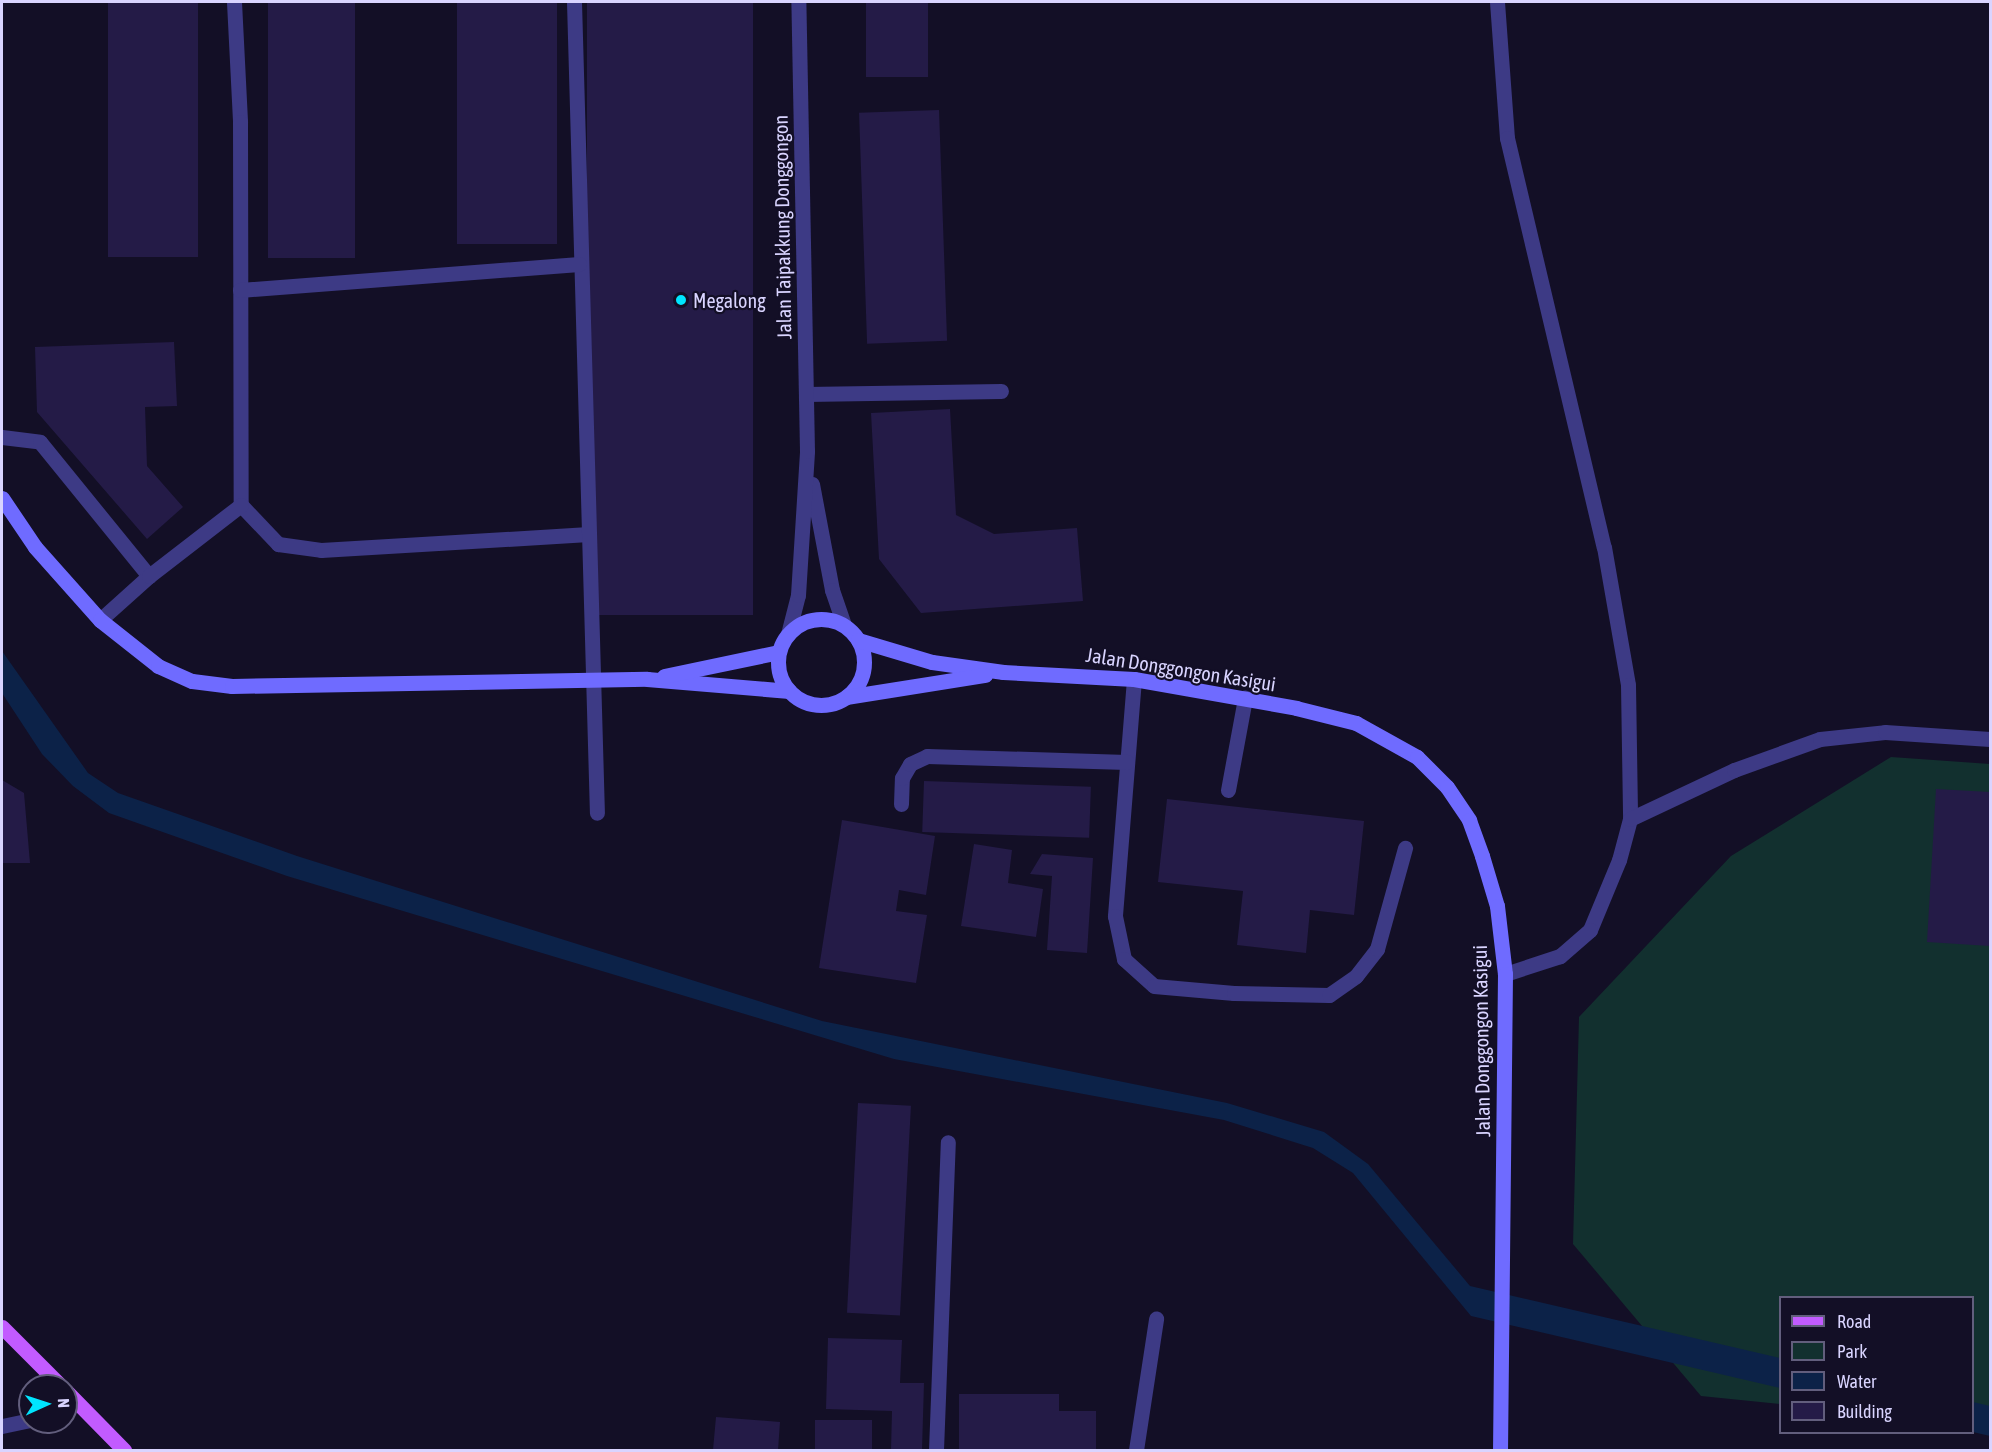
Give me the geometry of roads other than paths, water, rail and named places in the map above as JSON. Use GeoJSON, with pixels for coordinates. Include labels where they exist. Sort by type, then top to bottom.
{"type":"FeatureCollection","features":[{"type":"Feature","properties":{"kind":"main road"},"geometry":{"type":"LineString","coordinates":[[2,1327],[49,1374]]}},
{"type":"Feature","properties":{"kind":"main road"},"geometry":{"type":"LineString","coordinates":[[78,1407],[124,1450]]}},
{"type":"Feature","properties":{"kind":"street"},"geometry":{"type":"LineString","coordinates":[[234,2],[240,290],[241,505],[278,543],[321,550],[589,534]]}},
{"type":"Feature","properties":{"kind":"street"},"geometry":{"type":"LineString","coordinates":[[574,2],[579,264],[597,813]]}},
{"type":"Feature","properties":{"kind":"street","name":"Jalan Taipakkung Donggongon"},"geometry":{"type":"LineString","coordinates":[[788,634],[798,595],[807,451],[798,2]]}},
{"type":"Feature","properties":{"kind":"street"},"geometry":{"type":"LineString","coordinates":[[1497,2],[1507,138],[1605,547],[1628,685],[1630,819],[1619,860],[1590,930],[1560,956],[1504,974]]}},
{"type":"Feature","properties":{"kind":"street"},"geometry":{"type":"LineString","coordinates":[[240,290],[579,264]]}},
{"type":"Feature","properties":{"kind":"street"},"geometry":{"type":"LineString","coordinates":[[806,394],[1001,392]]}},
{"type":"Feature","properties":{"kind":"street"},"geometry":{"type":"LineString","coordinates":[[2,437],[40,442],[149,576]]}},
{"type":"Feature","properties":{"kind":"street","name":"Jalan Taipakkung Donggongon"},"geometry":{"type":"LineString","coordinates":[[807,451],[821,540],[844,625]]}},
{"type":"Feature","properties":{"kind":"street"},"geometry":{"type":"LineString","coordinates":[[2,498],[35,547],[100,620],[158,666],[192,681],[212,683],[646,679],[789,691],[810,704],[835,702],[846,697],[1003,672]]}},
{"type":"Feature","properties":{"kind":"street"},"geometry":{"type":"LineString","coordinates":[[100,620],[149,576],[241,505]]}},
{"type":"Feature","properties":{"kind":"street"},"geometry":{"type":"LineString","coordinates":[[789,691],[778,666],[779,652],[788,634],[808,620],[832,620],[844,625],[858,640],[862,652],[861,677],[846,697]]}},
{"type":"Feature","properties":{"kind":"street"},"geometry":{"type":"LineString","coordinates":[[858,640],[932,662],[1003,672]]}},
{"type":"Feature","properties":{"kind":"street"},"geometry":{"type":"LineString","coordinates":[[646,679],[779,652]]}},
{"type":"Feature","properties":{"kind":"street","name":"Jalan Donggongon Kasigui"},"geometry":{"type":"LineString","coordinates":[[1003,672],[1134,679],[1245,698],[1356,723],[1417,757],[1448,787],[1469,820],[1497,906],[1504,974],[1500,1450]]}},
{"type":"Feature","properties":{"kind":"street"},"geometry":{"type":"LineString","coordinates":[[1134,679],[1114,916],[1124,960],[1154,986],[1234,993],[1329,995],[1356,976],[1377,949],[1405,848]]}},
{"type":"Feature","properties":{"kind":"street"},"geometry":{"type":"LineString","coordinates":[[1228,790],[1245,698]]}},
{"type":"Feature","properties":{"kind":"street"},"geometry":{"type":"LineString","coordinates":[[1630,819],[1734,770],[1820,739],[1885,732],[1990,739]]}},
{"type":"Feature","properties":{"kind":"street"},"geometry":{"type":"LineString","coordinates":[[901,804],[902,778],[910,764],[927,756],[1127,762]]}},
{"type":"Feature","properties":{"kind":"street"},"geometry":{"type":"LineString","coordinates":[[936,1450],[948,1142]]}},
{"type":"Feature","properties":{"kind":"street"},"geometry":{"type":"LineString","coordinates":[[1136,1450],[1156,1319]]}},
{"type":"Feature","properties":{"kind":"street"},"geometry":{"type":"LineString","coordinates":[[2,1426],[18,1423]]}},
{"type":"Feature","properties":{"kind":"water"},"geometry":{"type":"Polygon","coordinates":[[[2,651],[88,773],[118,793],[297,856],[822,1021],[1227,1103],[1324,1132],[1368,1164],[1470,1286],[1779,1358],[1779,1388],[1471,1316],[1353,1173],[1313,1148],[1224,1120],[894,1059],[287,876],[109,813],[73,786],[42,754],[2,693],[2,651]]]}},
{"type":"Feature","properties":{"kind":"water"},"geometry":{"type":"Polygon","coordinates":[[[1974,1402],[1990,1406],[1990,1436],[1974,1432],[1974,1402]]]}},
{"type":"Feature","properties":{"kind":"place","name":"Megalong"},"geometry":{"type":"Point","coordinates":[681,300]}}]}
